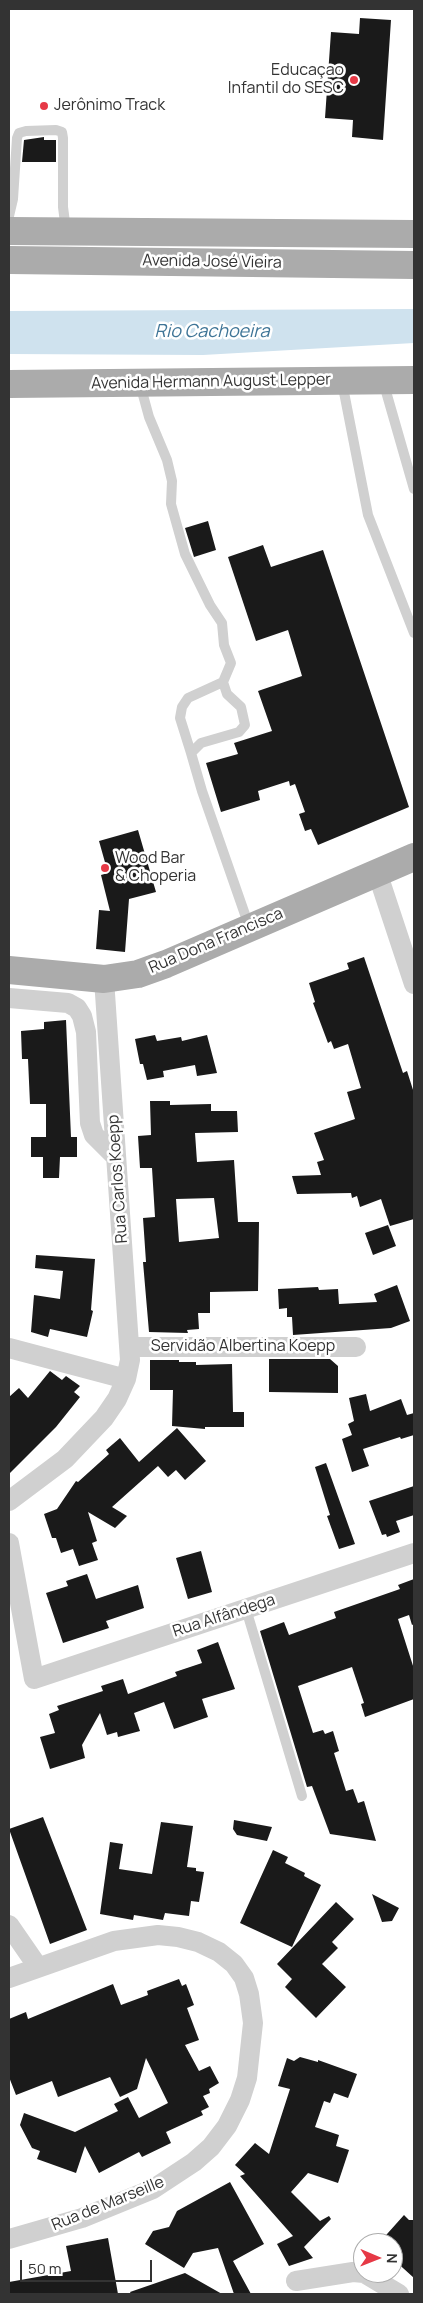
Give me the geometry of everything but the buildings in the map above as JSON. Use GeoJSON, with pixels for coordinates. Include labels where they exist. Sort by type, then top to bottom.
{"type":"FeatureCollection","features":[{"type":"Feature","properties":{"kind":"main road","name":"Avenida José Vieira"},"geometry":{"type":"LineString","coordinates":[[9,231],[414,234]]}},
{"type":"Feature","properties":{"kind":"main road","name":"Avenida José Vieira"},"geometry":{"type":"LineString","coordinates":[[9,260],[414,264]]}},
{"type":"Feature","properties":{"kind":"main road","name":"Avenida Hermann August Lepper"},"geometry":{"type":"LineString","coordinates":[[9,384],[414,380]]}},
{"type":"Feature","properties":{"kind":"main road","name":"Rua Dona Francisca"},"geometry":{"type":"LineString","coordinates":[[9,970],[104,979],[138,974],[166,964],[414,857]]}},
{"type":"Feature","properties":{"kind":"street"},"geometry":{"type":"LineString","coordinates":[[377,872],[414,984]]}},
{"type":"Feature","properties":{"kind":"street","name":"Rua Carlos Koepp"},"geometry":{"type":"LineString","coordinates":[[9,1501],[65,1459],[86,1438],[104,1418],[117,1399],[126,1379],[130,1347],[104,979]]}},
{"type":"Feature","properties":{"kind":"street"},"geometry":{"type":"LineString","coordinates":[[9,998],[68,1003],[77,1008],[82,1016],[86,1032],[90,1123],[94,1134],[116,1157]]}},
{"type":"Feature","properties":{"kind":"street","name":"Servidão Albertina Koepp"},"geometry":{"type":"LineString","coordinates":[[130,1347],[356,1347]]}},
{"type":"Feature","properties":{"kind":"street"},"geometry":{"type":"LineString","coordinates":[[9,1348],[126,1379]]}},
{"type":"Feature","properties":{"kind":"street","name":"Rua Alfândega"},"geometry":{"type":"LineString","coordinates":[[9,1543],[34,1678],[414,1553]]}},
{"type":"Feature","properties":{"kind":"street"},"geometry":{"type":"LineString","coordinates":[[9,1925],[38,1967]]}},
{"type":"Feature","properties":{"kind":"street","name":"Rua de Marseille"},"geometry":{"type":"LineString","coordinates":[[9,1978],[114,1941],[134,1937],[158,1935],[198,1942],[219,1952],[234,1964],[244,1978],[249,1994],[252,2023],[247,2078],[240,2100],[227,2126],[210,2147],[194,2162],[153,2189],[82,2218],[9,2239]]}},
{"type":"Feature","properties":{"kind":"street"},"geometry":{"type":"LineString","coordinates":[[296,2281],[353,2272],[364,2274],[399,2294]]}},
{"type":"Feature","properties":{"kind":"lane"},"geometry":{"type":"LineString","coordinates":[[9,216],[13,199],[16,138],[19,133],[26,131],[56,130],[62,132],[63,138],[63,206],[66,231]]}},
{"type":"Feature","properties":{"kind":"lane"},"geometry":{"type":"LineString","coordinates":[[383,380],[414,489]]}},
{"type":"Feature","properties":{"kind":"lane"},"geometry":{"type":"LineString","coordinates":[[342,381],[368,515],[414,633]]}},
{"type":"Feature","properties":{"kind":"lane"},"geometry":{"type":"LineString","coordinates":[[140,383],[149,417],[167,460],[172,481],[172,509],[182,536],[185,554],[210,605],[222,623],[224,644],[231,663],[224,682],[227,694],[241,707],[245,725],[239,732],[201,743],[192,753]]}},
{"type":"Feature","properties":{"kind":"lane"},"geometry":{"type":"LineString","coordinates":[[224,682],[188,698],[182,707],[180,718],[202,791],[249,928]]}},
{"type":"Feature","properties":{"kind":"lane"},"geometry":{"type":"LineString","coordinates":[[246,1609],[302,1796]]}},
{"type":"Feature","properties":{"kind":"water","name":"Rio Cachoeira"},"geometry":{"type":"Polygon","coordinates":[[[414,309],[414,343],[203,355],[9,354],[9,311],[414,309]]]}},
{"type":"Feature","properties":{"kind":"place","name":"Educaçao Infantil do SESC"},"geometry":{"type":"Point","coordinates":[354,80]}},
{"type":"Feature","properties":{"kind":"place","name":"Jerônimo Track"},"geometry":{"type":"Point","coordinates":[44,106]}},
{"type":"Feature","properties":{"kind":"place","name":"Wood Bar & Choperia"},"geometry":{"type":"Point","coordinates":[105,868]}}]}
